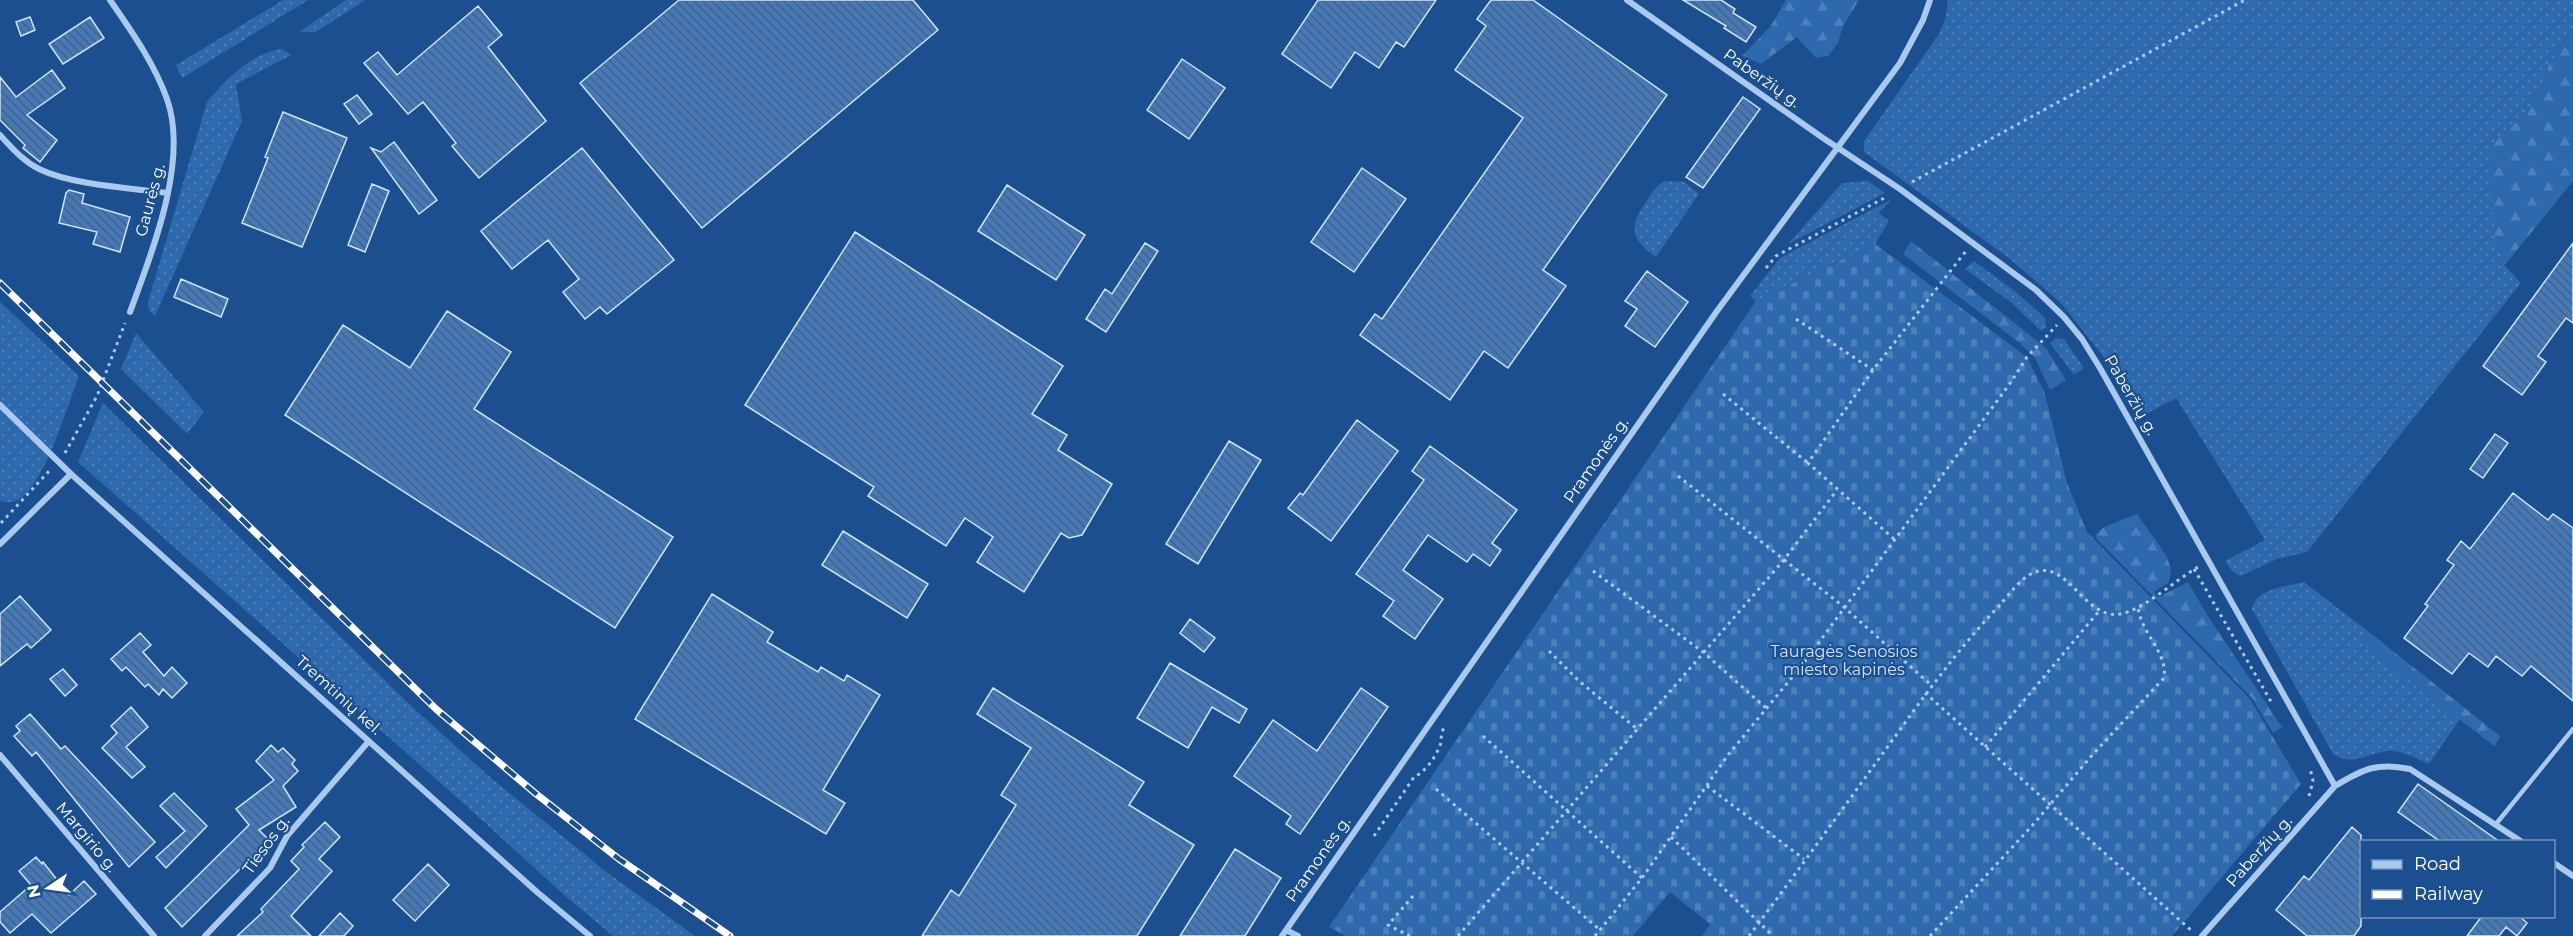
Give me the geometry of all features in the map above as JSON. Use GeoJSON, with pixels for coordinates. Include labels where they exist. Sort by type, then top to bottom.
{"type":"FeatureCollection","features":[{"type":"Feature","properties":{"kind":"street","name":"Gaurės g."},"geometry":{"type":"LineString","coordinates":[[110,0],[153,67],[167,101],[173,129],[174,161],[168,194],[130,312]]}},
{"type":"Feature","properties":{"kind":"street","name":"Paberžių g."},"geometry":{"type":"LineString","coordinates":[[1627,0],[1900,189],[2036,290],[2064,317],[2082,339],[2100,368],[2335,786],[2200,936]]}},
{"type":"Feature","properties":{"kind":"street","name":"Pramonės g."},"geometry":{"type":"LineString","coordinates":[[1284,933],[1717,311],[1900,63],[1923,20],[1930,0]]}},
{"type":"Feature","properties":{"kind":"street"},"geometry":{"type":"LineString","coordinates":[[0,135],[23,158],[40,170],[98,184],[168,194]]}},
{"type":"Feature","properties":{"kind":"street","name":"Tremtinių kel."},"geometry":{"type":"LineString","coordinates":[[0,405],[70,474],[537,892],[590,936]]}},
{"type":"Feature","properties":{"kind":"street"},"geometry":{"type":"LineString","coordinates":[[0,544],[70,474]]}},
{"type":"Feature","properties":{"kind":"street","name":"Tiesos g."},"geometry":{"type":"LineString","coordinates":[[205,936],[270,868],[287,836],[369,741]]}},
{"type":"Feature","properties":{"kind":"street","name":"Margirio g."},"geometry":{"type":"LineString","coordinates":[[0,754],[154,936]]}},
{"type":"Feature","properties":{"kind":"street"},"geometry":{"type":"LineString","coordinates":[[2335,786],[2363,769],[2390,765],[2410,768],[2519,840]]}},
{"type":"Feature","properties":{"kind":"street"},"geometry":{"type":"LineString","coordinates":[[2555,864],[2573,876]]}},
{"type":"Feature","properties":{"kind":"street"},"geometry":{"type":"LineString","coordinates":[[1284,933],[1298,936]]}},
{"type":"Feature","properties":{"kind":"lane"},"geometry":{"type":"LineString","coordinates":[[2496,824],[2573,729]]}},
{"type":"Feature","properties":{"kind":"path"},"geometry":{"type":"LineString","coordinates":[[1762,274],[1776,256],[2245,0]]}},
{"type":"Feature","properties":{"kind":"path"},"geometry":{"type":"LineString","coordinates":[[1808,463],[1874,370],[1972,242]]}},
{"type":"Feature","properties":{"kind":"path"},"geometry":{"type":"LineString","coordinates":[[1,523],[34,490],[64,454],[97,396],[130,312]]}},
{"type":"Feature","properties":{"kind":"path"},"geometry":{"type":"LineString","coordinates":[[1595,936],[1642,878],[1728,754],[1803,664],[2011,382],[2027,357],[2064,317]]}},
{"type":"Feature","properties":{"kind":"path"},"geometry":{"type":"LineString","coordinates":[[1796,319],[1874,370]]}},
{"type":"Feature","properties":{"kind":"path"},"geometry":{"type":"LineString","coordinates":[[1723,394],[1808,463],[1894,539]]}},
{"type":"Feature","properties":{"kind":"path"},"geometry":{"type":"LineString","coordinates":[[1678,476],[1844,607],[1930,685]]}},
{"type":"Feature","properties":{"kind":"path"},"geometry":{"type":"LineString","coordinates":[[1458,936],[1783,561],[1838,490]]}},
{"type":"Feature","properties":{"kind":"path"},"geometry":{"type":"LineString","coordinates":[[1749,936],[1930,685],[1976,630],[2034,572],[2050,571],[2061,577],[2100,610],[2105,613],[2120,614],[2138,607],[2210,560]]}},
{"type":"Feature","properties":{"kind":"path"},"geometry":{"type":"LineString","coordinates":[[2194,569],[2275,708]]}},
{"type":"Feature","properties":{"kind":"path"},"geometry":{"type":"LineString","coordinates":[[1593,571],[1703,652],[1766,708]]}},
{"type":"Feature","properties":{"kind":"path"},"geometry":{"type":"LineString","coordinates":[[1930,936],[2164,678],[2166,668],[2141,624],[2138,607]]}},
{"type":"Feature","properties":{"kind":"path"},"geometry":{"type":"LineString","coordinates":[[1985,747],[2100,610]]}},
{"type":"Feature","properties":{"kind":"path"},"geometry":{"type":"LineString","coordinates":[[1549,651],[1579,681],[1637,729]]}},
{"type":"Feature","properties":{"kind":"path"},"geometry":{"type":"LineString","coordinates":[[1925,693],[2200,936]]}},
{"type":"Feature","properties":{"kind":"path"},"geometry":{"type":"LineString","coordinates":[[1374,836],[1414,777],[1423,773],[1440,747],[1440,734],[1446,724]]}},
{"type":"Feature","properties":{"kind":"path"},"geometry":{"type":"LineString","coordinates":[[1483,736],[1565,812],[1642,878]]}},
{"type":"Feature","properties":{"kind":"path"},"geometry":{"type":"LineString","coordinates":[[2305,801],[2310,795],[2313,782],[2310,768]]}},
{"type":"Feature","properties":{"kind":"path"},"geometry":{"type":"LineString","coordinates":[[1707,786],[1804,859]]}},
{"type":"Feature","properties":{"kind":"path"},"geometry":{"type":"LineString","coordinates":[[1436,789],[1520,864],[1600,930]]}},
{"type":"Feature","properties":{"kind":"path"},"geometry":{"type":"LineString","coordinates":[[1671,837],[1773,936]]}},
{"type":"Feature","properties":{"kind":"path"},"geometry":{"type":"LineString","coordinates":[[1410,936],[1388,925],[1413,896]]}},
{"type":"Feature","properties":{"kind":"path"},"geometry":{"type":"LineString","coordinates":[[2188,936],[2192,931]]}},
{"type":"Feature","properties":{"kind":"green space"},"geometry":{"type":"Polygon","coordinates":[[[283,0],[308,0],[182,78],[176,65],[283,0]]]}},
{"type":"Feature","properties":{"kind":"green space"},"geometry":{"type":"Polygon","coordinates":[[[346,0],[365,0],[316,32],[299,32],[346,0]]]}},
{"type":"Feature","properties":{"kind":"green space"},"geometry":{"type":"Polygon","coordinates":[[[1786,0],[1859,0],[1843,26],[1838,43],[1828,56],[1816,58],[1797,37],[1761,64],[1742,56],[1770,27],[1786,0]]]}},
{"type":"Feature","properties":{"kind":"green space"},"geometry":{"type":"Polygon","coordinates":[[[1948,0],[2573,0],[2573,29],[2549,64],[2544,83],[2523,118],[2505,130],[2504,265],[2521,283],[2307,552],[2277,559],[2241,576],[2233,572],[2225,561],[2265,540],[2176,398],[2142,416],[2103,356],[2061,303],[2010,259],[1864,152],[1864,141],[1939,34],[1946,16],[1948,0]]]}},
{"type":"Feature","properties":{"kind":"green space"},"geometry":{"type":"Polygon","coordinates":[[[2573,29],[2573,181],[2504,266],[2495,238],[2489,151],[2505,130],[2523,118],[2544,83],[2549,64],[2573,29]]]}},
{"type":"Feature","properties":{"kind":"green space"},"geometry":{"type":"Polygon","coordinates":[[[282,49],[291,55],[236,84],[242,121],[155,316],[149,310],[148,302],[207,102],[240,68],[271,51],[282,49]]]}},
{"type":"Feature","properties":{"kind":"green space"},"geometry":{"type":"Polygon","coordinates":[[[1665,181],[1684,182],[1699,194],[1656,257],[1637,239],[1635,226],[1640,211],[1652,193],[1665,181]]]}},
{"type":"Feature","properties":{"kind":"green space"},"geometry":{"type":"Polygon","coordinates":[[[1868,181],[1885,193],[1788,244],[1842,183],[1868,181]]]}},
{"type":"Feature","properties":{"kind":"green space"},"geometry":{"type":"Polygon","coordinates":[[[1892,199],[1879,213],[1889,221],[1875,244],[1756,301],[1750,296],[1780,258],[1892,199]]]}},
{"type":"Feature","properties":{"kind":"green space"},"geometry":{"type":"Polygon","coordinates":[[[1911,241],[2046,348],[2066,380],[2050,390],[2035,358],[2021,344],[1903,254],[1911,241]]]}},
{"type":"Feature","properties":{"kind":"green space","name":"Tauragės Senosios miesto kapinės"},"geometry":{"type":"Polygon","coordinates":[[[1875,244],[2027,357],[2045,394],[2067,483],[2087,532],[2250,699],[2301,784],[2172,936],[1702,936],[1710,924],[1670,892],[1633,936],[1346,936],[1329,927],[1756,301],[1875,244]]]}},
{"type":"Feature","properties":{"kind":"green space"},"geometry":{"type":"Polygon","coordinates":[[[1974,261],[2016,292],[2045,318],[2046,327],[2041,331],[2012,303],[1965,269],[1974,261]]]}},
{"type":"Feature","properties":{"kind":"green space"},"geometry":{"type":"Polygon","coordinates":[[[0,302],[79,376],[54,444],[37,479],[28,492],[18,500],[11,502],[0,501],[0,302]]]}},
{"type":"Feature","properties":{"kind":"green space"},"geometry":{"type":"Polygon","coordinates":[[[136,333],[204,412],[187,434],[121,369],[136,333]]]}},
{"type":"Feature","properties":{"kind":"green space"},"geometry":{"type":"Polygon","coordinates":[[[2057,338],[2064,339],[2084,368],[2074,375],[2050,343],[2057,338]]]}},
{"type":"Feature","properties":{"kind":"green space"},"geometry":{"type":"Polygon","coordinates":[[[103,403],[408,703],[492,779],[609,874],[695,936],[613,936],[78,462],[103,403]]]}},
{"type":"Feature","properties":{"kind":"green space"},"geometry":{"type":"Polygon","coordinates":[[[2137,514],[2166,555],[2171,568],[2169,582],[2154,592],[2159,597],[2188,582],[2209,618],[2282,727],[2273,733],[2252,698],[2096,538],[2096,534],[2104,527],[2137,514]]]}},
{"type":"Feature","properties":{"kind":"green space"},"geometry":{"type":"Polygon","coordinates":[[[2304,582],[2369,632],[2362,635],[2363,645],[2460,719],[2429,764],[2393,751],[2353,759],[2340,758],[2333,754],[2252,609],[2259,597],[2265,593],[2304,582]]]}},
{"type":"Feature","properties":{"kind":"green space"},"geometry":{"type":"Polygon","coordinates":[[[2369,632],[2500,736],[2494,746],[2363,645],[2361,635],[2369,632]]]}},
{"type":"Feature","properties":{"kind":"building"},"geometry":{"type":"Polygon","coordinates":[[[679,0],[913,0],[938,30],[702,228],[580,83],[679,0]]]}},
{"type":"Feature","properties":{"kind":"building"},"geometry":{"type":"Polygon","coordinates":[[[1318,0],[1436,0],[1404,47],[1396,42],[1379,68],[1355,52],[1331,88],[1282,54],[1318,0]]]}},
{"type":"Feature","properties":{"kind":"building"},"geometry":{"type":"Polygon","coordinates":[[[1491,0],[1533,0],[1667,95],[1543,270],[1566,286],[1508,368],[1484,351],[1450,400],[1360,335],[1375,314],[1382,319],[1523,118],[1455,70],[1486,26],[1477,19],[1491,0]]]}},
{"type":"Feature","properties":{"kind":"building"},"geometry":{"type":"Polygon","coordinates":[[[1683,0],[1721,0],[1735,9],[1733,13],[1756,27],[1746,42],[1724,28],[1726,26],[1683,0]]]}},
{"type":"Feature","properties":{"kind":"building"},"geometry":{"type":"Polygon","coordinates":[[[478,6],[502,35],[488,47],[546,121],[479,178],[452,146],[456,143],[423,102],[408,114],[364,63],[378,52],[397,75],[478,6]]]}},
{"type":"Feature","properties":{"kind":"building"},"geometry":{"type":"Polygon","coordinates":[[[30,17],[35,30],[21,36],[16,22],[30,17]]]}},
{"type":"Feature","properties":{"kind":"building"},"geometry":{"type":"Polygon","coordinates":[[[90,17],[104,38],[63,64],[49,44],[90,17]]]}},
{"type":"Feature","properties":{"kind":"building"},"geometry":{"type":"Polygon","coordinates":[[[1182,59],[1225,88],[1189,139],[1147,110],[1182,59]]]}},
{"type":"Feature","properties":{"kind":"building"},"geometry":{"type":"Polygon","coordinates":[[[52,70],[65,88],[27,115],[57,140],[40,162],[23,148],[25,145],[0,120],[0,77],[16,97],[52,70]]]}},
{"type":"Feature","properties":{"kind":"building"},"geometry":{"type":"Polygon","coordinates":[[[357,95],[372,114],[359,124],[344,104],[357,95]]]}},
{"type":"Feature","properties":{"kind":"building"},"geometry":{"type":"Polygon","coordinates":[[[1743,97],[1760,109],[1703,188],[1686,177],[1743,97]]]}},
{"type":"Feature","properties":{"kind":"building"},"geometry":{"type":"Polygon","coordinates":[[[283,112],[347,138],[302,247],[242,223],[268,158],[265,157],[283,112]]]}},
{"type":"Feature","properties":{"kind":"building"},"geometry":{"type":"Polygon","coordinates":[[[394,142],[437,200],[419,214],[371,148],[381,152],[394,142]]]}},
{"type":"Feature","properties":{"kind":"building"},"geometry":{"type":"Polygon","coordinates":[[[582,148],[674,260],[607,314],[600,307],[585,319],[563,292],[579,279],[548,240],[512,269],[481,231],[582,148]]]}},
{"type":"Feature","properties":{"kind":"building"},"geometry":{"type":"Polygon","coordinates":[[[1362,168],[1406,199],[1354,272],[1311,242],[1362,168]]]}},
{"type":"Feature","properties":{"kind":"building"},"geometry":{"type":"Polygon","coordinates":[[[372,184],[389,191],[365,252],[348,245],[372,184]]]}},
{"type":"Feature","properties":{"kind":"building"},"geometry":{"type":"Polygon","coordinates":[[[1007,185],[1085,235],[1056,280],[978,231],[1007,185]]]}},
{"type":"Feature","properties":{"kind":"building"},"geometry":{"type":"Polygon","coordinates":[[[69,190],[84,194],[82,203],[130,217],[120,252],[93,244],[97,232],[59,223],[66,193],[69,190]]]}},
{"type":"Feature","properties":{"kind":"building"},"geometry":{"type":"Polygon","coordinates":[[[855,232],[1063,366],[1032,414],[1067,435],[1058,450],[1112,484],[1082,535],[1069,538],[1061,533],[1024,592],[977,562],[993,537],[965,518],[946,546],[868,496],[874,487],[745,405],[855,232]]]}},
{"type":"Feature","properties":{"kind":"building"},"geometry":{"type":"Polygon","coordinates":[[[1145,243],[1158,251],[1106,332],[1086,319],[1105,289],[1112,294],[1145,243]]]}},
{"type":"Feature","properties":{"kind":"building"},"geometry":{"type":"Polygon","coordinates":[[[2573,243],[2573,323],[2566,318],[2538,356],[2546,362],[2522,395],[2483,366],[2573,243]]]}},
{"type":"Feature","properties":{"kind":"building"},"geometry":{"type":"Polygon","coordinates":[[[1647,271],[1688,302],[1655,347],[1625,326],[1637,309],[1625,301],[1647,271]]]}},
{"type":"Feature","properties":{"kind":"building"},"geometry":{"type":"Polygon","coordinates":[[[181,279],[228,299],[221,317],[174,297],[181,279]]]}},
{"type":"Feature","properties":{"kind":"building"},"geometry":{"type":"Polygon","coordinates":[[[447,311],[511,352],[474,409],[673,537],[615,628],[285,415],[343,325],[410,368],[447,311]]]}},
{"type":"Feature","properties":{"kind":"building"},"geometry":{"type":"Polygon","coordinates":[[[1357,420],[1398,451],[1331,541],[1288,508],[1300,493],[1303,495],[1357,420]]]}},
{"type":"Feature","properties":{"kind":"building"},"geometry":{"type":"Polygon","coordinates":[[[2495,434],[2508,443],[2483,478],[2470,469],[2495,434]]]}},
{"type":"Feature","properties":{"kind":"building"},"geometry":{"type":"Polygon","coordinates":[[[1229,441],[1261,460],[1198,564],[1166,544],[1229,441]]]}},
{"type":"Feature","properties":{"kind":"building"},"geometry":{"type":"Polygon","coordinates":[[[1430,446],[1517,510],[1492,543],[1501,550],[1490,566],[1473,554],[1467,562],[1428,535],[1403,570],[1443,599],[1415,639],[1383,616],[1394,601],[1356,574],[1424,480],[1412,471],[1430,446]]]}},
{"type":"Feature","properties":{"kind":"building"},"geometry":{"type":"Polygon","coordinates":[[[2513,493],[2548,520],[2553,514],[2573,528],[2573,701],[2531,666],[2522,676],[2496,656],[2488,667],[2469,653],[2452,674],[2404,638],[2428,606],[2425,604],[2454,565],[2447,560],[2461,541],[2470,549],[2513,493]]]}},
{"type":"Feature","properties":{"kind":"building"},"geometry":{"type":"Polygon","coordinates":[[[843,531],[928,584],[907,618],[822,565],[843,531]]]}},
{"type":"Feature","properties":{"kind":"building"},"geometry":{"type":"Polygon","coordinates":[[[712,594],[773,632],[767,642],[818,672],[821,667],[844,681],[847,675],[880,695],[823,790],[845,803],[826,834],[635,719],[712,594]]]}},
{"type":"Feature","properties":{"kind":"building"},"geometry":{"type":"Polygon","coordinates":[[[20,596],[51,630],[31,648],[27,644],[0,666],[0,614],[20,596]]]}},
{"type":"Feature","properties":{"kind":"building"},"geometry":{"type":"Polygon","coordinates":[[[1190,619],[1215,638],[1204,652],[1180,633],[1190,619]]]}},
{"type":"Feature","properties":{"kind":"building"},"geometry":{"type":"Polygon","coordinates":[[[140,633],[151,645],[143,652],[164,676],[172,667],[187,683],[172,698],[163,689],[159,695],[148,684],[145,687],[126,667],[122,671],[111,659],[140,633]]]}},
{"type":"Feature","properties":{"kind":"building"},"geometry":{"type":"Polygon","coordinates":[[[1170,663],[1247,709],[1239,723],[1212,707],[1188,748],[1137,718],[1170,663]]]}},
{"type":"Feature","properties":{"kind":"building"},"geometry":{"type":"Polygon","coordinates":[[[63,669],[77,685],[65,696],[50,679],[63,669]]]}},
{"type":"Feature","properties":{"kind":"building"},"geometry":{"type":"Polygon","coordinates":[[[993,688],[1144,782],[1129,805],[1194,845],[1137,936],[922,936],[951,890],[959,896],[1016,805],[1001,795],[1031,748],[977,714],[993,688]]]}},
{"type":"Feature","properties":{"kind":"building"},"geometry":{"type":"Polygon","coordinates":[[[1361,688],[1388,707],[1300,834],[1286,824],[1291,816],[1234,776],[1273,720],[1317,751],[1361,688]]]}},
{"type":"Feature","properties":{"kind":"building"},"geometry":{"type":"Polygon","coordinates":[[[131,707],[148,727],[126,747],[145,767],[132,778],[102,748],[117,733],[111,726],[131,707]]]}},
{"type":"Feature","properties":{"kind":"building"},"geometry":{"type":"Polygon","coordinates":[[[30,714],[61,749],[65,746],[155,842],[129,867],[36,752],[32,756],[14,736],[20,731],[16,726],[30,714]]]}},
{"type":"Feature","properties":{"kind":"building"},"geometry":{"type":"Polygon","coordinates":[[[271,745],[278,752],[283,748],[295,760],[292,764],[298,771],[283,786],[296,807],[259,830],[269,840],[182,927],[165,908],[249,825],[236,809],[274,780],[256,761],[271,745]]]}},
{"type":"Feature","properties":{"kind":"building"},"geometry":{"type":"Polygon","coordinates":[[[2418,784],[2497,840],[2438,840],[2398,812],[2418,784]]]}},
{"type":"Feature","properties":{"kind":"building"},"geometry":{"type":"Polygon","coordinates":[[[174,793],[207,826],[166,868],[156,857],[185,831],[160,806],[174,793]]]}},
{"type":"Feature","properties":{"kind":"building"},"geometry":{"type":"Polygon","coordinates":[[[325,822],[340,837],[319,859],[332,871],[291,916],[311,936],[237,936],[263,912],[261,909],[299,869],[291,861],[304,847],[302,845],[325,822]]]}},
{"type":"Feature","properties":{"kind":"building"},"geometry":{"type":"Polygon","coordinates":[[[2352,827],[2361,835],[2361,926],[2354,936],[2307,936],[2276,910],[2304,876],[2309,880],[2352,827]]]}},
{"type":"Feature","properties":{"kind":"building"},"geometry":{"type":"Polygon","coordinates":[[[1235,849],[1281,878],[1245,936],[1180,936],[1235,849]]]}},
{"type":"Feature","properties":{"kind":"building"},"geometry":{"type":"Polygon","coordinates":[[[36,857],[42,864],[43,862],[69,895],[84,881],[96,894],[51,933],[32,914],[10,933],[0,922],[0,912],[31,885],[19,871],[36,857]]]}},
{"type":"Feature","properties":{"kind":"building"},"geometry":{"type":"Polygon","coordinates":[[[428,864],[449,885],[415,921],[393,900],[428,864]]]}},
{"type":"Feature","properties":{"kind":"building"},"geometry":{"type":"Polygon","coordinates":[[[340,913],[353,926],[344,936],[319,936],[340,913]]]}},
{"type":"Feature","properties":{"kind":"building"},"geometry":{"type":"Polygon","coordinates":[[[2480,918],[2521,918],[2527,923],[2517,936],[2506,927],[2499,936],[2467,936],[2480,918]]]}},
{"type":"Feature","properties":{"kind":"railway"},"geometry":{"type":"LineString","coordinates":[[0,283],[436,709],[535,793],[619,859],[730,936]]}}]}
